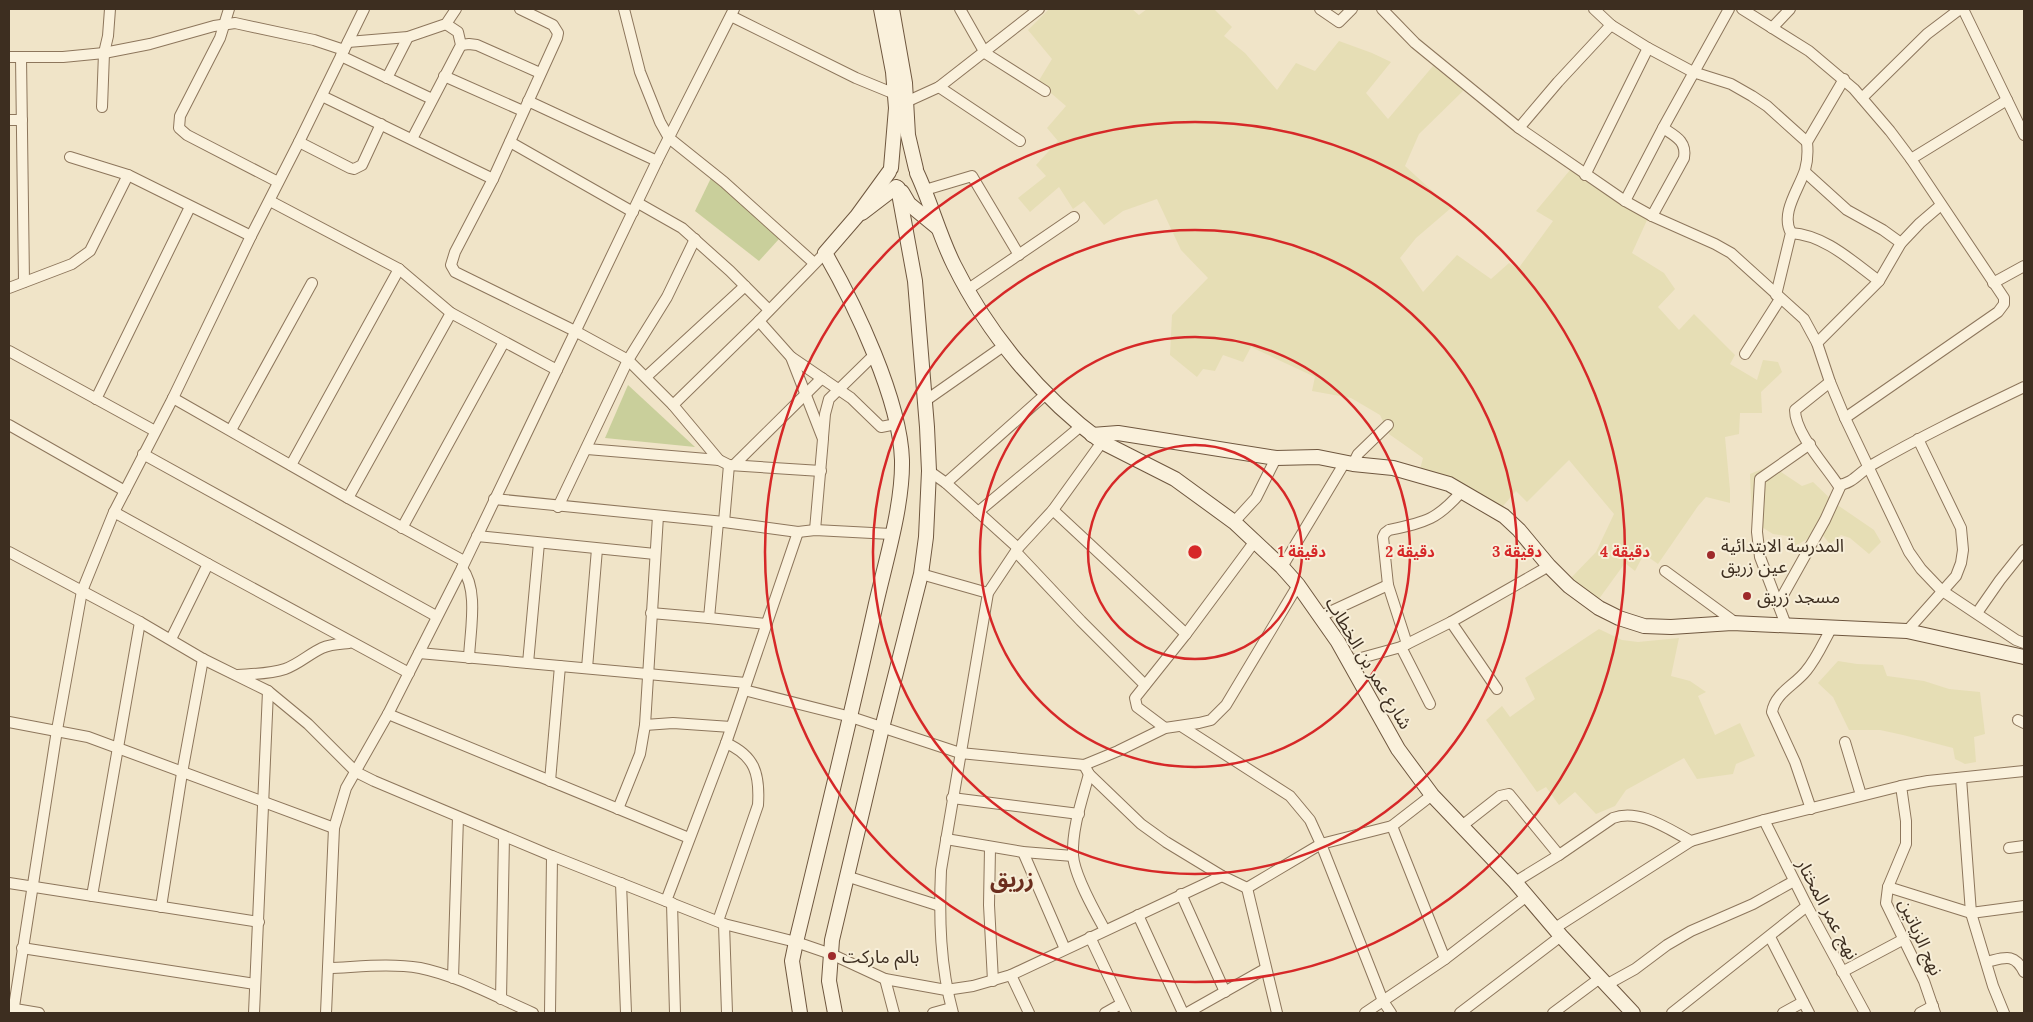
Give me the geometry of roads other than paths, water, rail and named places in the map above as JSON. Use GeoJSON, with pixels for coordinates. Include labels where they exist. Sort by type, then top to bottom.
{"type":"FeatureCollection","features":[{"type":"Feature","properties":{"kind":"street"},"geometry":{"type":"LineString","coordinates":[[102,107],[104,53],[108,36],[110,9]]}},
{"type":"Feature","properties":{"kind":"street"},"geometry":{"type":"LineString","coordinates":[[229,9],[220,38],[180,116],[179,128],[187,135],[278,182]]}},
{"type":"Feature","properties":{"kind":"street"},"geometry":{"type":"LineString","coordinates":[[39,1013],[12,1010],[57,730],[82,591],[114,512],[173,398],[364,9]]}},
{"type":"Feature","properties":{"kind":"street"},"geometry":{"type":"LineString","coordinates":[[345,49],[408,36],[446,24],[456,9]]}},
{"type":"Feature","properties":{"kind":"street"},"geometry":{"type":"LineString","coordinates":[[520,9],[553,25],[558,33],[557,38],[493,179],[452,258],[451,265],[454,272],[575,331],[628,360],[727,463]]}},
{"type":"Feature","properties":{"kind":"street"},"geometry":{"type":"LineString","coordinates":[[624,9],[643,81],[660,122],[669,138],[724,182],[814,263]]}},
{"type":"Feature","properties":{"kind":"street"},"geometry":{"type":"LineString","coordinates":[[880,9],[893,72],[901,98]]}},
{"type":"Feature","properties":{"kind":"street"},"geometry":{"type":"LineString","coordinates":[[892,9],[901,98],[890,170],[891,181],[909,204],[937,227]]}},
{"type":"Feature","properties":{"kind":"street"},"geometry":{"type":"LineString","coordinates":[[960,9],[985,53],[1045,92]]}},
{"type":"Feature","properties":{"kind":"street"},"geometry":{"type":"LineString","coordinates":[[326,1013],[334,828],[346,788],[388,714],[463,565],[657,162],[732,12],[856,78],[901,98],[939,87],[1039,9]]}},
{"type":"Feature","properties":{"kind":"street"},"geometry":{"type":"LineString","coordinates":[[1320,9],[1339,22],[1352,9]]}},
{"type":"Feature","properties":{"kind":"street"},"geometry":{"type":"LineString","coordinates":[[1382,9],[1415,43],[1519,128],[1625,201],[1652,216],[1707,240],[1731,253],[1804,319],[1817,343],[1830,382],[1867,468],[1909,552],[1921,569],[1941,590],[2016,640],[2024,643]]}},
{"type":"Feature","properties":{"kind":"street"},"geometry":{"type":"LineString","coordinates":[[1594,9],[1611,25],[1648,48],[1693,72],[1732,84],[1752,96],[1767,106],[1807,142]]}},
{"type":"Feature","properties":{"kind":"street"},"geometry":{"type":"LineString","coordinates":[[1625,201],[1662,128],[1729,9]]}},
{"type":"Feature","properties":{"kind":"street"},"geometry":{"type":"LineString","coordinates":[[1742,9],[1809,51],[1844,79],[1862,98],[1911,158],[2004,298],[2004,304],[1998,312],[1845,418]]}},
{"type":"Feature","properties":{"kind":"street"},"geometry":{"type":"LineString","coordinates":[[1772,28],[1790,9]]}},
{"type":"Feature","properties":{"kind":"street"},"geometry":{"type":"LineString","coordinates":[[1862,98],[1927,34],[1962,9],[2024,135]]}},
{"type":"Feature","properties":{"kind":"street"},"geometry":{"type":"LineString","coordinates":[[9,57],[78,56],[104,53],[150,44],[224,25],[244,24],[345,49],[387,78],[432,99]]}},
{"type":"Feature","properties":{"kind":"street"},"geometry":{"type":"LineString","coordinates":[[412,139],[461,45],[458,32],[446,24]]}},
{"type":"Feature","properties":{"kind":"street"},"geometry":{"type":"LineString","coordinates":[[1519,128],[1611,25]]}},
{"type":"Feature","properties":{"kind":"street"},"geometry":{"type":"LineString","coordinates":[[387,78],[408,36]]}},
{"type":"Feature","properties":{"kind":"street"},"geometry":{"type":"LineString","coordinates":[[461,45],[477,45],[540,74]]}},
{"type":"Feature","properties":{"kind":"street"},"geometry":{"type":"LineString","coordinates":[[1585,175],[1648,48]]}},
{"type":"Feature","properties":{"kind":"street"},"geometry":{"type":"LineString","coordinates":[[21,57],[24,282]]}},
{"type":"Feature","properties":{"kind":"street"},"geometry":{"type":"LineString","coordinates":[[444,76],[523,112]]}},
{"type":"Feature","properties":{"kind":"street"},"geometry":{"type":"LineString","coordinates":[[1745,354],[1778,297],[1791,233],[1788,228],[1788,215],[1804,172],[1808,153],[1807,142],[1844,79]]}},
{"type":"Feature","properties":{"kind":"street"},"geometry":{"type":"LineString","coordinates":[[939,87],[1020,141]]}},
{"type":"Feature","properties":{"kind":"street"},"geometry":{"type":"LineString","coordinates":[[322,96],[493,179]]}},
{"type":"Feature","properties":{"kind":"street","name":"شارع عمر بن الخطاب"},"geometry":{"type":"LineString","coordinates":[[901,98],[916,171],[925,190],[937,227],[967,290],[1005,345],[1046,394],[1092,434],[1175,479],[1234,522],[1282,567],[1321,616],[1350,661],[1375,711],[1398,749],[1432,795],[1463,825],[1633,1013]]}},
{"type":"Feature","properties":{"kind":"street"},"geometry":{"type":"LineString","coordinates":[[1911,158],[2008,100]]}},
{"type":"Feature","properties":{"kind":"street"},"geometry":{"type":"LineString","coordinates":[[528,101],[657,162]]}},
{"type":"Feature","properties":{"kind":"street"},"geometry":{"type":"LineString","coordinates":[[9,120],[22,120]]}},
{"type":"Feature","properties":{"kind":"street"},"geometry":{"type":"LineString","coordinates":[[299,142],[354,169],[362,165],[381,124]]}},
{"type":"Feature","properties":{"kind":"street"},"geometry":{"type":"LineString","coordinates":[[1652,216],[1684,158],[1685,152],[1682,142],[1662,128]]}},
{"type":"Feature","properties":{"kind":"street"},"geometry":{"type":"LineString","coordinates":[[510,142],[636,208],[682,228],[769,310]]}},
{"type":"Feature","properties":{"kind":"street"},"geometry":{"type":"LineString","coordinates":[[70,157],[128,175],[251,236]]}},
{"type":"Feature","properties":{"kind":"street"},"geometry":{"type":"LineString","coordinates":[[673,405],[760,321],[825,253],[857,216],[897,162],[906,162],[916,171],[913,185],[898,188],[857,216]]}},
{"type":"Feature","properties":{"kind":"street"},"geometry":{"type":"LineString","coordinates":[[1804,172],[1847,210],[1884,230],[1901,243]]}},
{"type":"Feature","properties":{"kind":"street"},"geometry":{"type":"LineString","coordinates":[[9,288],[72,264],[90,251],[128,175]]}},
{"type":"Feature","properties":{"kind":"street"},"geometry":{"type":"LineString","coordinates":[[925,190],[972,176],[1019,255]]}},
{"type":"Feature","properties":{"kind":"street"},"geometry":{"type":"LineString","coordinates":[[835,1013],[829,981],[832,940],[846,876],[921,574],[926,537],[929,472],[925,401],[915,281],[898,188]]}},
{"type":"Feature","properties":{"kind":"street"},"geometry":{"type":"LineString","coordinates":[[270,201],[399,269],[451,313],[557,370]]}},
{"type":"Feature","properties":{"kind":"street"},"geometry":{"type":"LineString","coordinates":[[1817,343],[1879,281],[1901,243],[1920,223],[1942,205]]}},
{"type":"Feature","properties":{"kind":"street"},"geometry":{"type":"LineString","coordinates":[[96,399],[190,207]]}},
{"type":"Feature","properties":{"kind":"street"},"geometry":{"type":"LineString","coordinates":[[967,290],[1074,217]]}},
{"type":"Feature","properties":{"kind":"street"},"geometry":{"type":"LineString","coordinates":[[1791,233],[1805,234],[1823,242],[1879,281]]}},
{"type":"Feature","properties":{"kind":"street"},"geometry":{"type":"LineString","coordinates":[[558,507],[628,360],[667,297],[695,239]]}},
{"type":"Feature","properties":{"kind":"street"},"geometry":{"type":"LineString","coordinates":[[800,1013],[792,961],[851,717],[891,534],[902,458],[896,424],[874,355],[846,289],[825,253]]}},
{"type":"Feature","properties":{"kind":"street"},"geometry":{"type":"LineString","coordinates":[[1993,283],[2024,266]]}},
{"type":"Feature","properties":{"kind":"street"},"geometry":{"type":"LineString","coordinates":[[290,465],[399,269]]}},
{"type":"Feature","properties":{"kind":"street"},"geometry":{"type":"LineString","coordinates":[[232,430],[312,283]]}},
{"type":"Feature","properties":{"kind":"street"},"geometry":{"type":"LineString","coordinates":[[646,377],[745,286]]}},
{"type":"Feature","properties":{"kind":"street"},"geometry":{"type":"LineString","coordinates":[[348,498],[451,313]]}},
{"type":"Feature","properties":{"kind":"street"},"geometry":{"type":"LineString","coordinates":[[760,321],[791,357],[851,398],[881,427],[896,424]]}},
{"type":"Feature","properties":{"kind":"street"},"geometry":{"type":"LineString","coordinates":[[402,528],[504,342]]}},
{"type":"Feature","properties":{"kind":"street"},"geometry":{"type":"LineString","coordinates":[[925,401],[1005,345]]}},
{"type":"Feature","properties":{"kind":"street"},"geometry":{"type":"LineString","coordinates":[[9,350],[155,431]]}},
{"type":"Feature","properties":{"kind":"street"},"geometry":{"type":"LineString","coordinates":[[814,530],[826,406],[829,399],[874,355]]}},
{"type":"Feature","properties":{"kind":"street"},"geometry":{"type":"LineString","coordinates":[[791,357],[823,439]]}},
{"type":"Feature","properties":{"kind":"street"},"geometry":{"type":"LineString","coordinates":[[709,618],[727,463],[822,378]]}},
{"type":"Feature","properties":{"kind":"street"},"geometry":{"type":"LineString","coordinates":[[1830,382],[1795,410],[1795,419],[1838,485],[1846,484],[1867,468],[1918,439],[2024,387]]}},
{"type":"Feature","properties":{"kind":"street"},"geometry":{"type":"LineString","coordinates":[[946,483],[1046,394]]}},
{"type":"Feature","properties":{"kind":"street"},"geometry":{"type":"LineString","coordinates":[[173,398],[232,430],[463,565],[468,576],[472,597],[469,658]]}},
{"type":"Feature","properties":{"kind":"street"},"geometry":{"type":"LineString","coordinates":[[9,425],[125,490]]}},
{"type":"Feature","properties":{"kind":"street"},"geometry":{"type":"LineString","coordinates":[[1282,567],[1349,463],[1388,425]]}},
{"type":"Feature","properties":{"kind":"street"},"geometry":{"type":"LineString","coordinates":[[978,512],[1092,434],[1118,433],[1276,458],[1318,456],[1349,463],[1407,471],[1449,484],[1504,516],[1569,586],[1599,608],[1634,624],[1671,627],[1732,623],[1907,630],[2024,657]]}},
{"type":"Feature","properties":{"kind":"street"},"geometry":{"type":"LineString","coordinates":[[933,1013],[952,1010],[946,990],[940,906],[941,870],[988,593],[1017,550],[1053,510],[1092,434]]}},
{"type":"Feature","properties":{"kind":"street"},"geometry":{"type":"LineString","coordinates":[[1907,630],[1941,590],[1956,576],[1961,563],[1963,540],[1961,528],[1918,439]]}},
{"type":"Feature","properties":{"kind":"street"},"geometry":{"type":"LineString","coordinates":[[1786,625],[1760,557],[1757,532],[1760,479],[1810,444]]}},
{"type":"Feature","properties":{"kind":"street"},"geometry":{"type":"LineString","coordinates":[[586,449],[821,472]]}},
{"type":"Feature","properties":{"kind":"street"},"geometry":{"type":"LineString","coordinates":[[143,454],[436,616]]}},
{"type":"Feature","properties":{"kind":"street"},"geometry":{"type":"LineString","coordinates":[[1234,522],[1256,498],[1276,458]]}},
{"type":"Feature","properties":{"kind":"street"},"geometry":{"type":"LineString","coordinates":[[929,472],[946,483],[1017,550],[1081,621],[1146,685]]}},
{"type":"Feature","properties":{"kind":"street"},"geometry":{"type":"LineString","coordinates":[[1778,604],[1825,520],[1841,485]]}},
{"type":"Feature","properties":{"kind":"street"},"geometry":{"type":"LineString","coordinates":[[1430,704],[1404,646],[1388,585],[1383,541],[1385,533],[1426,521],[1438,515],[1462,491]]}},
{"type":"Feature","properties":{"kind":"street"},"geometry":{"type":"LineString","coordinates":[[494,499],[558,507],[721,522],[798,532],[814,530],[891,534]]}},
{"type":"Feature","properties":{"kind":"street"},"geometry":{"type":"LineString","coordinates":[[1053,510],[1186,634]]}},
{"type":"Feature","properties":{"kind":"street"},"geometry":{"type":"LineString","coordinates":[[114,512],[350,643],[409,673]]}},
{"type":"Feature","properties":{"kind":"street"},"geometry":{"type":"LineString","coordinates":[[618,809],[640,754],[645,724],[658,516]]}},
{"type":"Feature","properties":{"kind":"street"},"geometry":{"type":"LineString","coordinates":[[675,1013],[668,902],[689,838],[726,742],[798,532]]}},
{"type":"Feature","properties":{"kind":"street"},"geometry":{"type":"LineString","coordinates":[[477,536],[655,554]]}},
{"type":"Feature","properties":{"kind":"street"},"geometry":{"type":"LineString","coordinates":[[1165,728],[1137,707],[1135,703],[1137,694],[1186,634],[1255,541]]}},
{"type":"Feature","properties":{"kind":"street"},"geometry":{"type":"LineString","coordinates":[[528,663],[539,543]]}},
{"type":"Feature","properties":{"kind":"street"},"geometry":{"type":"LineString","coordinates":[[587,668],[597,549]]}},
{"type":"Feature","properties":{"kind":"street"},"geometry":{"type":"LineString","coordinates":[[1976,613],[2024,550]]}},
{"type":"Feature","properties":{"kind":"street"},"geometry":{"type":"LineString","coordinates":[[9,552],[171,639],[203,659],[268,691],[308,724],[356,772],[552,856],[721,923],[796,942],[831,954],[885,979],[946,990],[973,986],[1011,975],[1222,876]]}},
{"type":"Feature","properties":{"kind":"street"},"geometry":{"type":"LineString","coordinates":[[171,639],[208,564]]}},
{"type":"Feature","properties":{"kind":"street"},"geometry":{"type":"LineString","coordinates":[[1350,661],[1404,646],[1451,622],[1549,566]]}},
{"type":"Feature","properties":{"kind":"street"},"geometry":{"type":"LineString","coordinates":[[1665,571],[1712,604],[1732,620],[1732,623]]}},
{"type":"Feature","properties":{"kind":"street"},"geometry":{"type":"LineString","coordinates":[[921,574],[988,593]]}},
{"type":"Feature","properties":{"kind":"street"},"geometry":{"type":"LineString","coordinates":[[1105,930],[1093,908],[1073,856],[1087,770],[1118,751],[1165,728],[1211,720],[1223,709],[1298,585]]}},
{"type":"Feature","properties":{"kind":"street"},"geometry":{"type":"LineString","coordinates":[[1321,616],[1388,585]]}},
{"type":"Feature","properties":{"kind":"street"},"geometry":{"type":"LineString","coordinates":[[651,613],[767,624]]}},
{"type":"Feature","properties":{"kind":"street"},"geometry":{"type":"LineString","coordinates":[[92,896],[140,622]]}},
{"type":"Feature","properties":{"kind":"street"},"geometry":{"type":"LineString","coordinates":[[1451,622],[1497,689]]}},
{"type":"Feature","properties":{"kind":"street"},"geometry":{"type":"LineString","coordinates":[[1811,809],[1795,762],[1774,720],[1772,712],[1773,704],[1806,671],[1832,627]]}},
{"type":"Feature","properties":{"kind":"street"},"geometry":{"type":"LineString","coordinates":[[237,675],[264,674],[283,670],[333,644],[350,643]]}},
{"type":"Feature","properties":{"kind":"street"},"geometry":{"type":"LineString","coordinates":[[418,654],[587,668],[745,686],[851,717],[960,753],[1087,770],[1141,824],[1166,842],[1222,876],[1247,888]]}},
{"type":"Feature","properties":{"kind":"street"},"geometry":{"type":"LineString","coordinates":[[161,907],[182,773],[203,659]]}},
{"type":"Feature","properties":{"kind":"street"},"geometry":{"type":"LineString","coordinates":[[550,780],[560,666]]}},
{"type":"Feature","properties":{"kind":"street"},"geometry":{"type":"LineString","coordinates":[[254,1013],[268,691]]}},
{"type":"Feature","properties":{"kind":"street"},"geometry":{"type":"LineString","coordinates":[[388,714],[689,838]]}},
{"type":"Feature","properties":{"kind":"street"},"geometry":{"type":"LineString","coordinates":[[9,722],[88,737],[334,828]]}},
{"type":"Feature","properties":{"kind":"street"},"geometry":{"type":"LineString","coordinates":[[645,724],[673,723],[731,727]]}},
{"type":"Feature","properties":{"kind":"street"},"geometry":{"type":"LineString","coordinates":[[1181,726],[1290,796],[1310,820],[1383,1001],[1391,1013]]}},
{"type":"Feature","properties":{"kind":"street"},"geometry":{"type":"LineString","coordinates":[[726,742],[740,749],[751,760],[759,787],[758,804],[721,923],[727,1013]]}},
{"type":"Feature","properties":{"kind":"street"},"geometry":{"type":"LineString","coordinates":[[1845,742],[1861,795]]}},
{"type":"Feature","properties":{"kind":"street"},"geometry":{"type":"LineString","coordinates":[[1460,1013],[1558,932],[1692,841],[1764,820],[1901,786],[1928,781],[2024,771]]}},
{"type":"Feature","properties":{"kind":"street"},"geometry":{"type":"LineString","coordinates":[[1960,778],[1971,913],[1993,986],[2004,1013]]}},
{"type":"Feature","properties":{"kind":"street","name":"نهج الزياتين"},"geometry":{"type":"LineString","coordinates":[[1901,786],[1906,822],[1906,844],[1888,887],[1886,903],[1924,981],[1934,1010]]}},
{"type":"Feature","properties":{"kind":"street"},"geometry":{"type":"LineString","coordinates":[[1463,825],[1500,796],[1509,794],[1559,856]]}},
{"type":"Feature","properties":{"kind":"street"},"geometry":{"type":"LineString","coordinates":[[1247,888],[1321,844],[1392,826],[1432,795]]}},
{"type":"Feature","properties":{"kind":"street"},"geometry":{"type":"LineString","coordinates":[[952,798],[1079,814]]}},
{"type":"Feature","properties":{"kind":"street"},"geometry":{"type":"LineString","coordinates":[[1515,882],[1559,856],[1601,825],[1623,814],[1634,814],[1692,841]]}},
{"type":"Feature","properties":{"kind":"street"},"geometry":{"type":"LineString","coordinates":[[453,978],[458,817]]}},
{"type":"Feature","properties":{"kind":"street","name":"نهج عمر المختار"},"geometry":{"type":"LineString","coordinates":[[1764,820],[1807,906],[1865,1013]]}},
{"type":"Feature","properties":{"kind":"street"},"geometry":{"type":"LineString","coordinates":[[1392,826],[1444,958]]}},
{"type":"Feature","properties":{"kind":"street"},"geometry":{"type":"LineString","coordinates":[[501,999],[504,836]]}},
{"type":"Feature","properties":{"kind":"street"},"geometry":{"type":"LineString","coordinates":[[946,839],[990,848],[1073,856]]}},
{"type":"Feature","properties":{"kind":"street"},"geometry":{"type":"LineString","coordinates":[[2009,848],[2024,846]]}},
{"type":"Feature","properties":{"kind":"street"},"geometry":{"type":"LineString","coordinates":[[990,848],[989,905],[993,980]]}},
{"type":"Feature","properties":{"kind":"street"},"geometry":{"type":"LineString","coordinates":[[1022,852],[1065,949]]}},
{"type":"Feature","properties":{"kind":"street"},"geometry":{"type":"LineString","coordinates":[[550,1013],[552,856]]}},
{"type":"Feature","properties":{"kind":"street"},"geometry":{"type":"LineString","coordinates":[[846,876],[940,906]]}},
{"type":"Feature","properties":{"kind":"street"},"geometry":{"type":"LineString","coordinates":[[1553,1013],[1603,981],[1635,969],[1667,945],[1691,931],[1753,904],[1794,881]]}},
{"type":"Feature","properties":{"kind":"street"},"geometry":{"type":"LineString","coordinates":[[621,882],[626,1013]]}},
{"type":"Feature","properties":{"kind":"street"},"geometry":{"type":"LineString","coordinates":[[9,883],[259,922]]}},
{"type":"Feature","properties":{"kind":"street"},"geometry":{"type":"LineString","coordinates":[[1888,887],[1971,913],[2024,906]]}},
{"type":"Feature","properties":{"kind":"street"},"geometry":{"type":"LineString","coordinates":[[1247,888],[1276,1013]]}},
{"type":"Feature","properties":{"kind":"street"},"geometry":{"type":"LineString","coordinates":[[1181,894],[1225,992]]}},
{"type":"Feature","properties":{"kind":"street"},"geometry":{"type":"LineString","coordinates":[[1365,1013],[1444,958],[1527,896]]}},
{"type":"Feature","properties":{"kind":"street"},"geometry":{"type":"LineString","coordinates":[[1672,1013],[1807,906]]}},
{"type":"Feature","properties":{"kind":"street"},"geometry":{"type":"LineString","coordinates":[[1138,915],[1183,1013]]}},
{"type":"Feature","properties":{"kind":"street"},"geometry":{"type":"LineString","coordinates":[[1090,937],[1124,1009],[1105,1013]]}},
{"type":"Feature","properties":{"kind":"street"},"geometry":{"type":"LineString","coordinates":[[1770,937],[1809,1013]]}},
{"type":"Feature","properties":{"kind":"street"},"geometry":{"type":"LineString","coordinates":[[1842,972],[1904,939]]}},
{"type":"Feature","properties":{"kind":"street"},"geometry":{"type":"LineString","coordinates":[[22,948],[255,984]]}},
{"type":"Feature","properties":{"kind":"street"},"geometry":{"type":"LineString","coordinates":[[1986,962],[2013,958],[2018,961],[2024,972]]}},
{"type":"Feature","properties":{"kind":"street"},"geometry":{"type":"LineString","coordinates":[[328,968],[391,966],[418,968],[453,978],[533,1013]]}},
{"type":"Feature","properties":{"kind":"street"},"geometry":{"type":"LineString","coordinates":[[1187,1013],[1265,969]]}},
{"type":"Feature","properties":{"kind":"street"},"geometry":{"type":"LineString","coordinates":[[1011,975],[1028,1013]]}},
{"type":"Feature","properties":{"kind":"street"},"geometry":{"type":"LineString","coordinates":[[885,979],[894,1013]]}},
{"type":"Feature","properties":{"kind":"street"},"geometry":{"type":"LineString","coordinates":[[1783,1013],[1803,1002]]}},
{"type":"Feature","properties":{"kind":"street"},"geometry":{"type":"LineString","coordinates":[[1920,1013],[1934,1010]]}},
{"type":"Feature","properties":{"kind":"place","name":"المدرسة الابتدائية عين زريق"},"geometry":{"type":"Point","coordinates":[1711,555]}},
{"type":"Feature","properties":{"kind":"place","name":"مسجد زريق"},"geometry":{"type":"Point","coordinates":[1747,596]}},
{"type":"Feature","properties":{"kind":"place","name":"بالم ماركت"},"geometry":{"type":"Point","coordinates":[832,956]}},
{"type":"Feature","properties":{"kind":"district","name":"زريق"},"geometry":{"type":"Point","coordinates":[1012,879]}}]}
